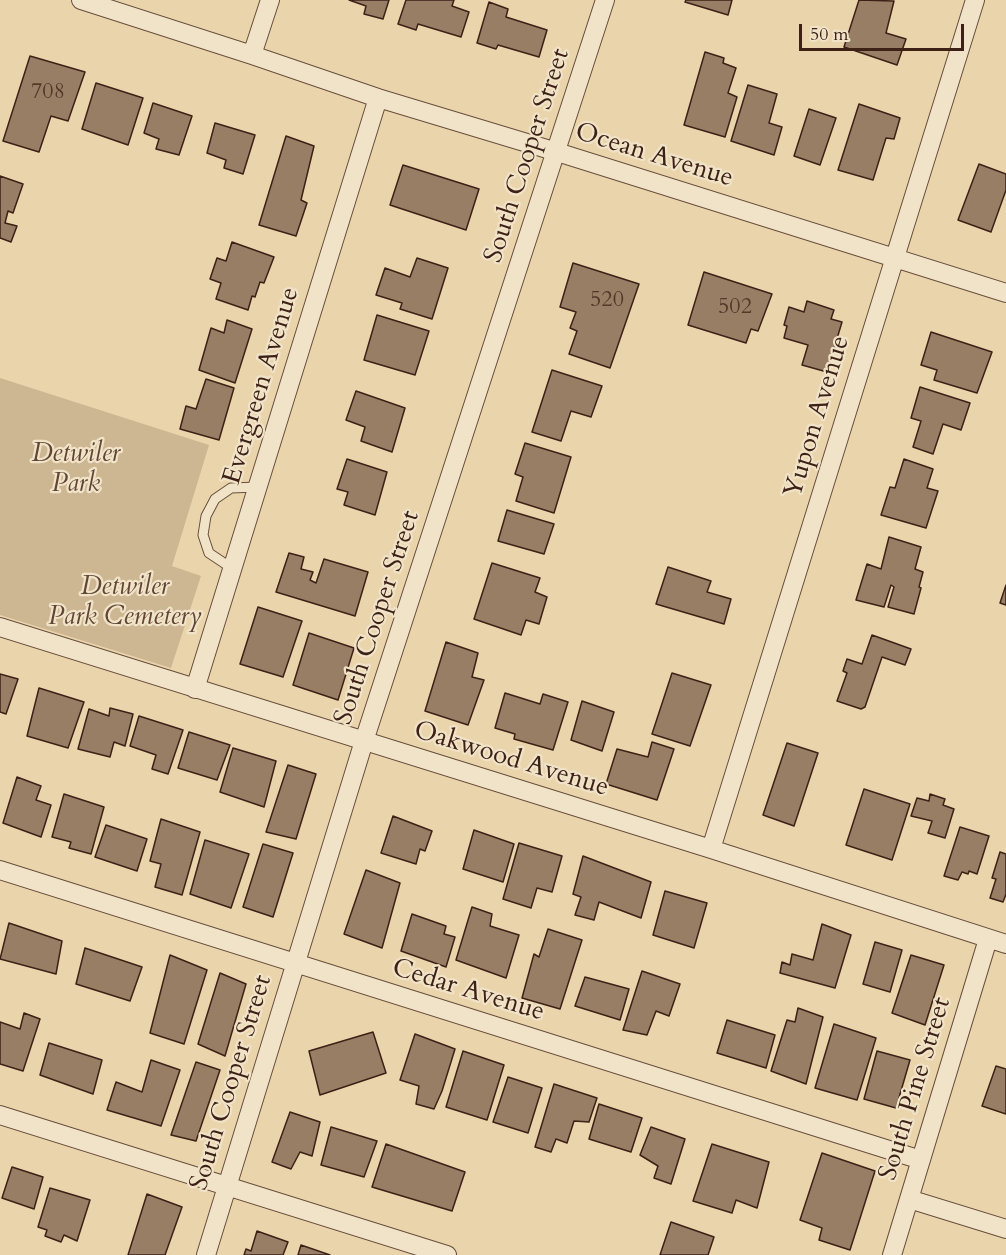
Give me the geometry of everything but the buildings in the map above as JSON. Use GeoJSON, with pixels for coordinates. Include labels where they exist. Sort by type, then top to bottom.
{"type":"FeatureCollection","features":[{"type":"Feature","properties":{"kind":"street","name":"Ocean Avenue"},"geometry":{"type":"LineString","coordinates":[[81,0],[378,98],[1006,293]]}},
{"type":"Feature","properties":{"kind":"street"},"geometry":{"type":"LineString","coordinates":[[252,55],[270,0]]}},
{"type":"Feature","properties":{"kind":"street","name":"South Cooper Street"},"geometry":{"type":"LineString","coordinates":[[206,1255],[364,741],[605,0]]}},
{"type":"Feature","properties":{"kind":"street","name":"Yupon Avenue"},"geometry":{"type":"LineString","coordinates":[[711,849],[975,0]]}},
{"type":"Feature","properties":{"kind":"street","name":"Evergreen Avenue"},"geometry":{"type":"LineString","coordinates":[[195,689],[378,98]]}},
{"type":"Feature","properties":{"kind":"street","name":"Oakwood Avenue"},"geometry":{"type":"LineString","coordinates":[[0,627],[711,849],[1006,944]]}},
{"type":"Feature","properties":{"kind":"street","name":"Cedar Avenue"},"geometry":{"type":"LineString","coordinates":[[0,870],[921,1160]]}},
{"type":"Feature","properties":{"kind":"street","name":"South Pine Street"},"geometry":{"type":"LineString","coordinates":[[892,1255],[988,939]]}},
{"type":"Feature","properties":{"kind":"street"},"geometry":{"type":"LineString","coordinates":[[0,1115],[447,1255]]}},
{"type":"Feature","properties":{"kind":"street"},"geometry":{"type":"LineString","coordinates":[[909,1199],[1006,1229]]}},
{"type":"Feature","properties":{"kind":"lane"},"geometry":{"type":"LineString","coordinates":[[233,569],[209,553],[203,535],[206,516],[215,499],[231,488],[258,487]]}},
{"type":"Feature","properties":{"kind":"green space"},"geometry":{"type":"Polygon","coordinates":[[[0,378],[209,445],[172,566],[201,576],[171,668],[0,615],[0,378]]]}},
{"type":"Feature","properties":{"kind":"park label","name":"Detwiler Park"},"geometry":{"type":"Point","coordinates":[76,470]}},
{"type":"Feature","properties":{"kind":"park label","name":"Detwiler Park Cemetery"},"geometry":{"type":"Point","coordinates":[125,603]}}]}
